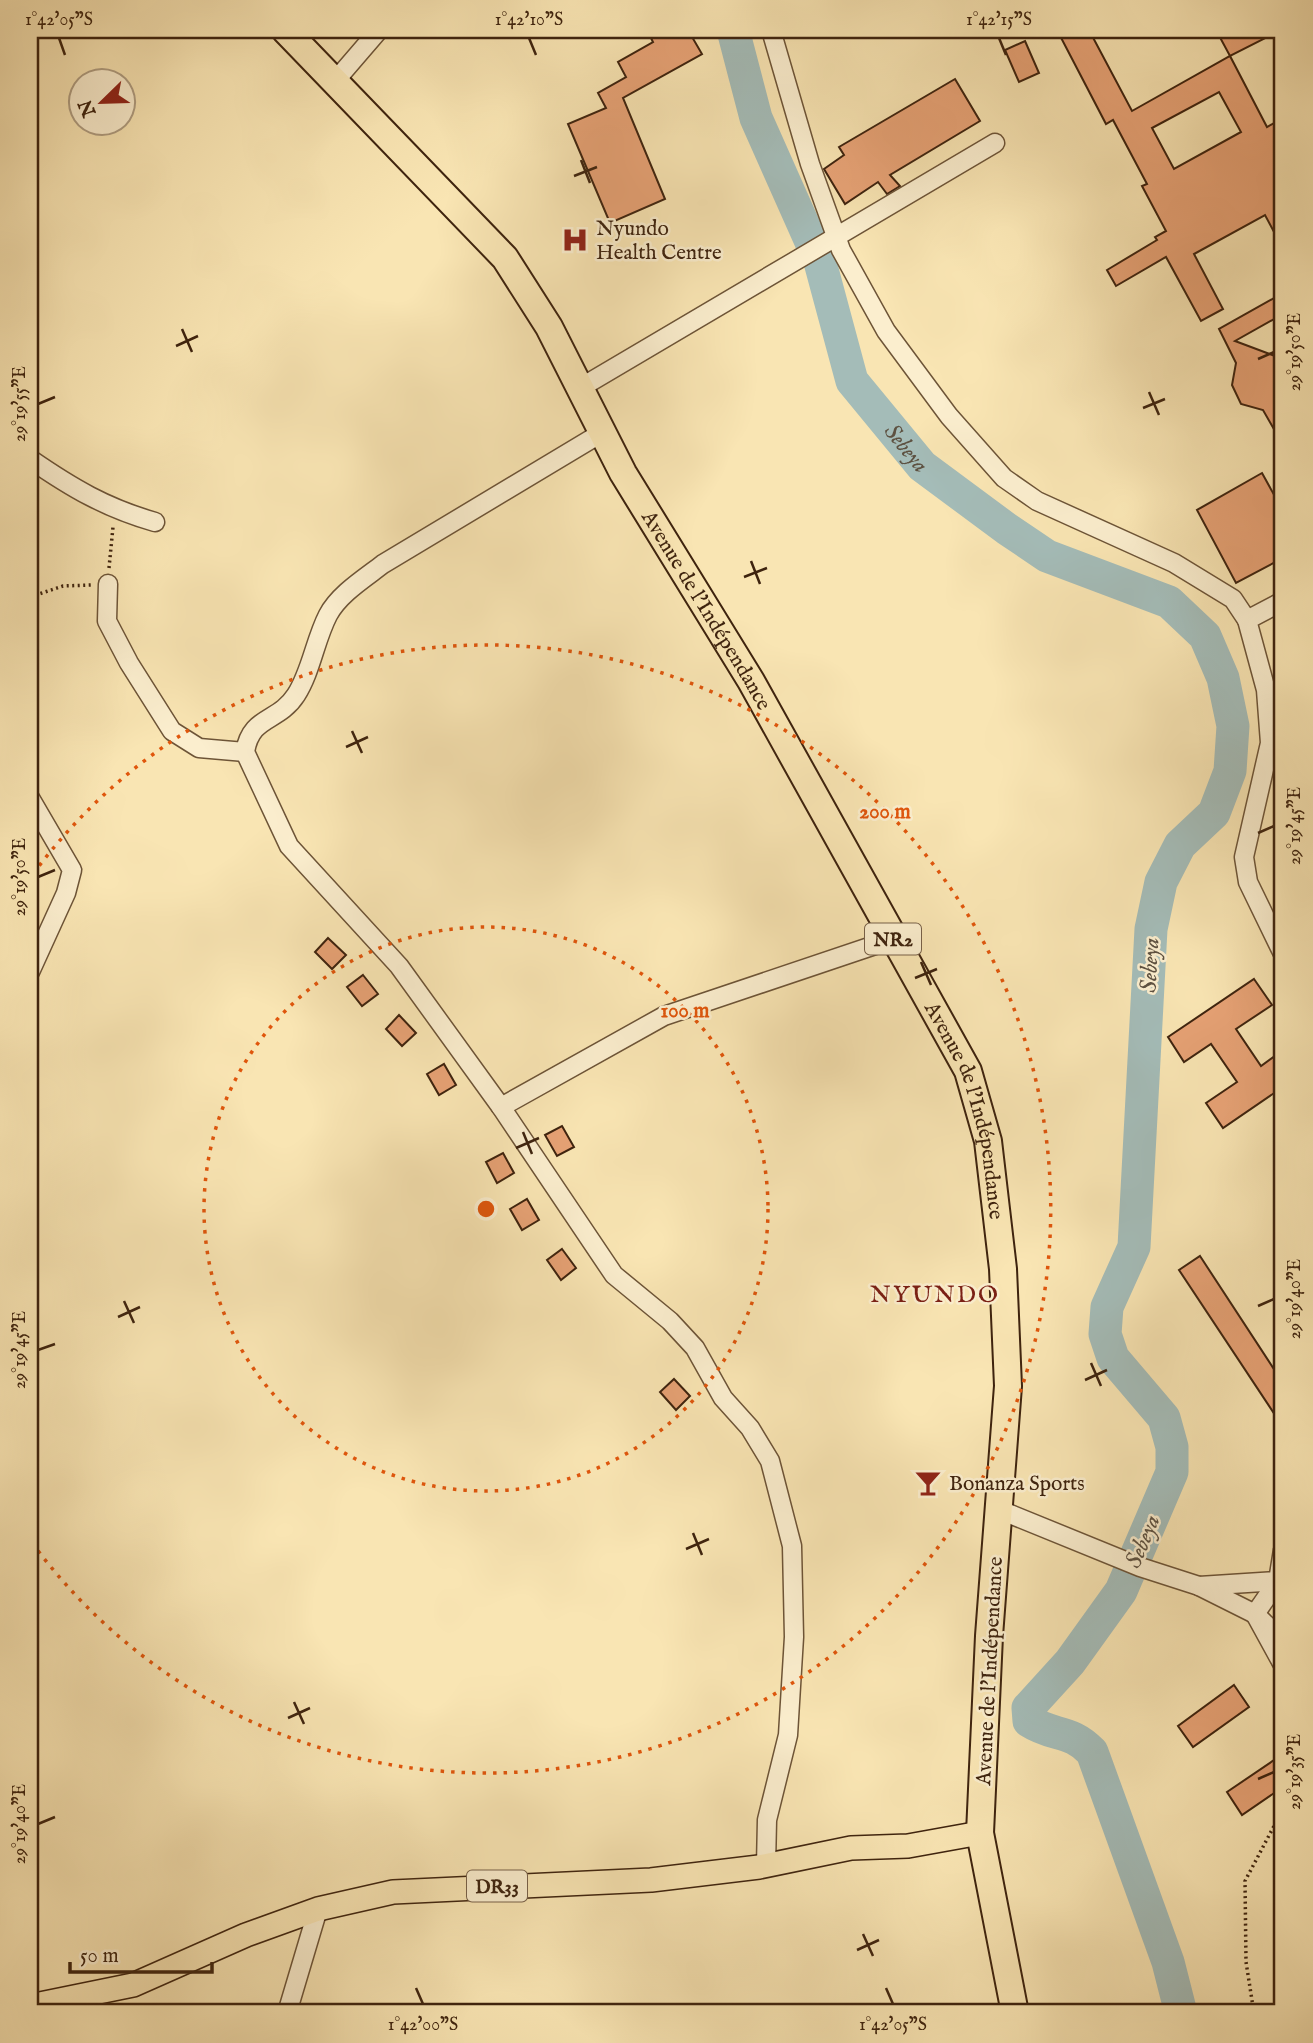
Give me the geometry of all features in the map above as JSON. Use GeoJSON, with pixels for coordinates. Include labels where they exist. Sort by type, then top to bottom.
{"type":"FeatureCollection","features":[{"type":"Feature","properties":{"kind":"highway","name":"Avenue de l'Indépendance"},"geometry":{"type":"LineString","coordinates":[[285,30],[505,258],[549,327],[623,473],[751,681],[968,1071],[988,1141],[1003,1269],[1008,1386],[989,1636],[980,1833],[1015,2013]]}},
{"type":"Feature","properties":{"kind":"main road","name":"DR33"},"geometry":{"type":"LineString","coordinates":[[30,2006],[133,1985],[246,1935],[318,1909],[393,1892],[651,1880],[766,1865],[838,1850],[908,1846],[980,1833]]}},
{"type":"Feature","properties":{"kind":"street"},"geometry":{"type":"LineString","coordinates":[[336,80],[379,30]]}},
{"type":"Feature","properties":{"kind":"street"},"geometry":{"type":"LineString","coordinates":[[771,30],[829,241],[886,331],[948,416],[1004,478],[1037,501],[1183,569],[1233,599],[1247,620],[1266,690],[1270,743],[1244,858],[1248,882],[1283,954]]}},
{"type":"Feature","properties":{"kind":"street"},"geometry":{"type":"LineString","coordinates":[[580,388],[995,143]]}},
{"type":"Feature","properties":{"kind":"street"},"geometry":{"type":"LineString","coordinates":[[603,432],[383,564],[354,587],[329,613],[297,694],[282,712],[259,724],[247,736],[245,752],[298,860],[346,905],[399,966],[501,1107],[614,1275],[670,1321],[695,1348],[723,1398],[751,1428],[770,1461],[792,1546],[795,1624],[793,1694],[788,1735],[767,1820],[766,1865]]}},
{"type":"Feature","properties":{"kind":"street"},"geometry":{"type":"LineString","coordinates":[[30,459],[79,492],[115,511],[155,522]]}},
{"type":"Feature","properties":{"kind":"street"},"geometry":{"type":"LineString","coordinates":[[108,584],[107,621],[129,663],[172,731],[199,748],[245,752]]}},
{"type":"Feature","properties":{"kind":"street"},"geometry":{"type":"LineString","coordinates":[[1247,620],[1283,601]]}},
{"type":"Feature","properties":{"kind":"street"},"geometry":{"type":"LineString","coordinates":[[30,798],[72,870],[66,893],[30,972]]}},
{"type":"Feature","properties":{"kind":"street"},"geometry":{"type":"LineString","coordinates":[[501,1107],[664,1016],[893,939]]}},
{"type":"Feature","properties":{"kind":"street"},"geometry":{"type":"LineString","coordinates":[[1000,1510],[1140,1567],[1199,1586],[1255,1615],[1283,1641]]}},
{"type":"Feature","properties":{"kind":"street"},"geometry":{"type":"LineString","coordinates":[[1255,1615],[1280,1583],[1283,1550]]}},
{"type":"Feature","properties":{"kind":"street"},"geometry":{"type":"LineString","coordinates":[[1199,1586],[1280,1583]]}},
{"type":"Feature","properties":{"kind":"street"},"geometry":{"type":"LineString","coordinates":[[1255,1615],[1283,1665]]}},
{"type":"Feature","properties":{"kind":"street"},"geometry":{"type":"LineString","coordinates":[[287,2013],[318,1909]]}},
{"type":"Feature","properties":{"kind":"path"},"geometry":{"type":"LineString","coordinates":[[30,597],[63,586],[108,584],[115,511]]}},
{"type":"Feature","properties":{"kind":"path"},"geometry":{"type":"LineString","coordinates":[[1254,2013],[1246,1962],[1245,1881],[1283,1809]]}},
{"type":"Feature","properties":{"kind":"building"},"geometry":{"type":"Polygon","coordinates":[[[647,30],[688,30],[702,54],[623,98],[665,199],[610,223],[568,124],[606,108],[598,93],[626,77],[618,62],[653,42],[647,30]]]}},
{"type":"Feature","properties":{"kind":"building"},"geometry":{"type":"Polygon","coordinates":[[[1057,30],[1089,30],[1132,111],[1230,56],[1267,127],[1283,118],[1283,249],[1265,215],[1194,254],[1223,309],[1201,321],[1166,257],[1116,286],[1107,270],[1157,240],[1155,237],[1166,231],[1142,186],[1147,184],[1113,120],[1106,124],[1057,30]],[[1219,92],[1152,128],[1174,169],[1241,132],[1219,92]]]}},
{"type":"Feature","properties":{"kind":"building"},"geometry":{"type":"Polygon","coordinates":[[[1216,30],[1281,30],[1230,56],[1216,30]]]}},
{"type":"Feature","properties":{"kind":"building"},"geometry":{"type":"Polygon","coordinates":[[[1025,41],[1039,73],[1019,82],[1005,50],[1025,41]]]}},
{"type":"Feature","properties":{"kind":"building"},"geometry":{"type":"Polygon","coordinates":[[[955,79],[980,121],[890,175],[900,186],[887,194],[878,182],[845,204],[824,169],[844,155],[839,147],[955,79]]]}},
{"type":"Feature","properties":{"kind":"building"},"geometry":{"type":"Polygon","coordinates":[[[1283,293],[1283,314],[1235,341],[1283,359],[1283,445],[1263,410],[1241,404],[1232,385],[1236,363],[1219,329],[1283,293]]]}},
{"type":"Feature","properties":{"kind":"building"},"geometry":{"type":"Polygon","coordinates":[[[1262,473],[1283,511],[1283,558],[1236,583],[1197,510],[1262,473]]]}},
{"type":"Feature","properties":{"kind":"building"},"geometry":{"type":"Polygon","coordinates":[[[328,938],[346,955],[332,969],[315,952],[328,938]]]}},
{"type":"Feature","properties":{"kind":"building"},"geometry":{"type":"Polygon","coordinates":[[[363,975],[378,994],[362,1006],[347,987],[363,975]]]}},
{"type":"Feature","properties":{"kind":"building"},"geometry":{"type":"Polygon","coordinates":[[[1254,979],[1272,1005],[1236,1029],[1261,1066],[1283,1050],[1283,1087],[1223,1128],[1206,1103],[1237,1082],[1211,1044],[1184,1062],[1168,1037],[1254,979]]]}},
{"type":"Feature","properties":{"kind":"building"},"geometry":{"type":"Polygon","coordinates":[[[399,1015],[416,1033],[402,1046],[386,1029],[399,1015]]]}},
{"type":"Feature","properties":{"kind":"building"},"geometry":{"type":"Polygon","coordinates":[[[444,1064],[456,1085],[439,1095],[427,1074],[444,1064]]]}},
{"type":"Feature","properties":{"kind":"building"},"geometry":{"type":"Polygon","coordinates":[[[562,1126],[574,1147],[557,1156],[545,1135],[562,1126]]]}},
{"type":"Feature","properties":{"kind":"building"},"geometry":{"type":"Polygon","coordinates":[[[503,1153],[514,1173],[497,1183],[486,1162],[503,1153]]]}},
{"type":"Feature","properties":{"kind":"building"},"geometry":{"type":"Polygon","coordinates":[[[527,1199],[539,1220],[522,1230],[510,1209],[527,1199]]]}},
{"type":"Feature","properties":{"kind":"building"},"geometry":{"type":"Polygon","coordinates":[[[562,1249],[576,1268],[561,1280],[547,1260],[562,1249]]]}},
{"type":"Feature","properties":{"kind":"building"},"geometry":{"type":"Polygon","coordinates":[[[1200,1256],[1283,1383],[1283,1427],[1179,1270],[1200,1256]]]}},
{"type":"Feature","properties":{"kind":"building"},"geometry":{"type":"Polygon","coordinates":[[[674,1379],[690,1396],[676,1410],[660,1392],[674,1379]]]}},
{"type":"Feature","properties":{"kind":"building"},"geometry":{"type":"Polygon","coordinates":[[[1234,1685],[1249,1707],[1193,1747],[1178,1726],[1234,1685]]]}},
{"type":"Feature","properties":{"kind":"building"},"geometry":{"type":"Polygon","coordinates":[[[1283,1754],[1283,1787],[1242,1815],[1227,1792],[1283,1754]]]}},
{"type":"Feature","properties":{"kind":"waterway","name":"Sebeya"},"geometry":{"type":"LineString","coordinates":[[733,30],[756,118],[820,262],[852,381],[922,466],[1007,529],[1047,556],[1169,602],[1205,636],[1223,678],[1233,726],[1230,771],[1214,813],[1180,845],[1161,882],[1151,929],[1134,1247],[1107,1307],[1105,1334],[1113,1358],[1164,1418],[1172,1447],[1172,1472],[1121,1591],[1070,1662],[1028,1708],[1029,1721],[1069,1736],[1092,1752],[1168,1962],[1181,2013]]}},
{"type":"Feature","properties":{"kind":"place","name":"Nyundo Health Centre"},"geometry":{"type":"Point","coordinates":[575,240]}},
{"type":"Feature","properties":{"kind":"place","name":"Bonanza Sports"},"geometry":{"type":"Point","coordinates":[928,1483]}},
{"type":"Feature","properties":{"kind":"district","name":"NYUNDO"},"geometry":{"type":"Point","coordinates":[935,1294]}}]}
